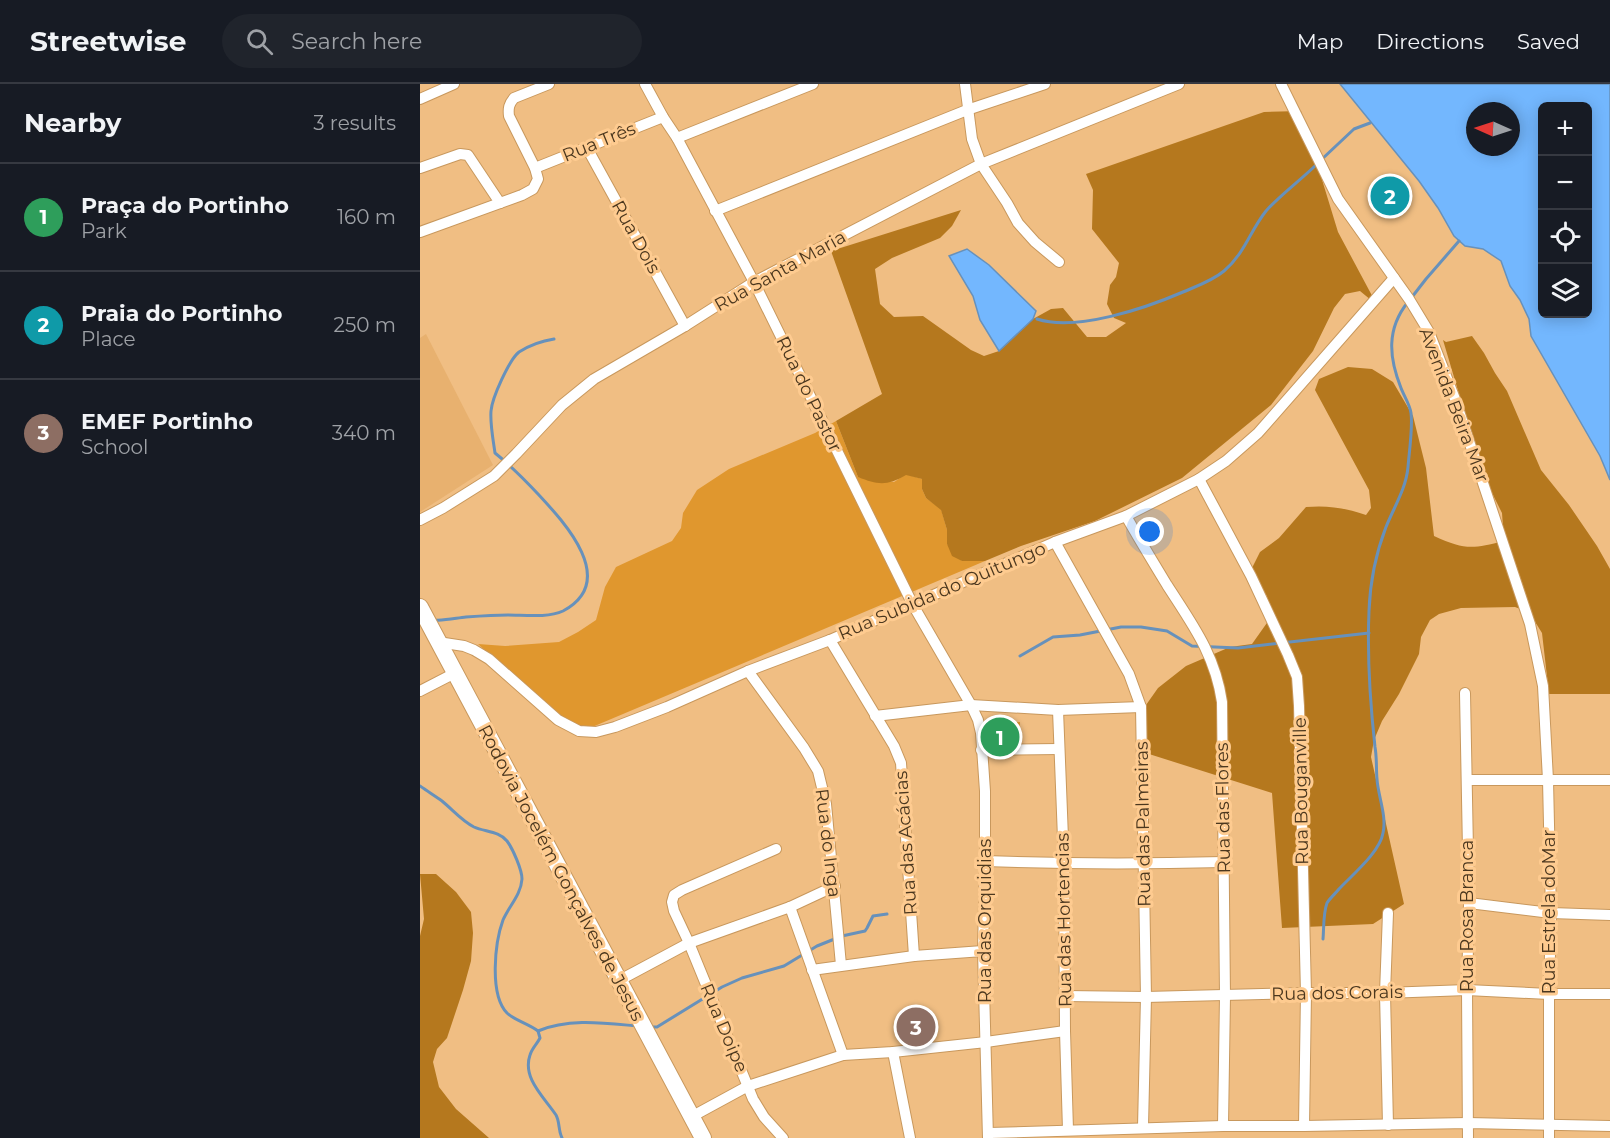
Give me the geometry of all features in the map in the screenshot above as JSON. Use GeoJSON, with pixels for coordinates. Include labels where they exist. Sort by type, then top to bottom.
{"type":"FeatureCollection","features":[{"type":"Feature","properties":{"kind":"main road","name":"Rodovia Jocelém Gonçalves de Jesus"},"geometry":{"type":"LineString","coordinates":[[420,607],[703,1138]]}},
{"type":"Feature","properties":{"kind":"street"},"geometry":{"type":"LineString","coordinates":[[420,99],[454,84]]}},
{"type":"Feature","properties":{"kind":"street"},"geometry":{"type":"LineString","coordinates":[[420,232],[522,195],[536,185],[538,180],[535,168],[509,116],[509,105],[514,98],[549,84]]}},
{"type":"Feature","properties":{"kind":"street","name":"Rua do Pastor"},"geometry":{"type":"LineString","coordinates":[[646,84],[754,282],[913,605],[971,705]]}},
{"type":"Feature","properties":{"kind":"street"},"geometry":{"type":"LineString","coordinates":[[677,138],[813,84]]}},
{"type":"Feature","properties":{"kind":"street"},"geometry":{"type":"LineString","coordinates":[[965,84],[972,139],[981,164],[1007,202],[1018,223],[1035,242],[1059,262]]}},
{"type":"Feature","properties":{"kind":"street"},"geometry":{"type":"LineString","coordinates":[[716,211],[967,110],[1045,84]]}},
{"type":"Feature","properties":{"kind":"street","name":"Rua Santa Maria"},"geometry":{"type":"LineString","coordinates":[[420,520],[494,476],[562,405],[594,379],[685,326],[754,282],[981,164],[1179,84]]}},
{"type":"Feature","properties":{"kind":"street","name":"Avenida Beira Mar"},"geometry":{"type":"LineString","coordinates":[[1281,84],[1338,199],[1409,299],[1438,352],[1530,624],[1543,686]]}},
{"type":"Feature","properties":{"kind":"street","name":"Rua Três"},"geometry":{"type":"LineString","coordinates":[[535,168],[663,117]]}},
{"type":"Feature","properties":{"kind":"street","name":"Rua Dois"},"geometry":{"type":"LineString","coordinates":[[587,148],[685,326]]}},
{"type":"Feature","properties":{"kind":"street"},"geometry":{"type":"LineString","coordinates":[[420,168],[460,154],[468,155],[500,203]]}},
{"type":"Feature","properties":{"kind":"street","name":"Rua Subida do Quitungo"},"geometry":{"type":"LineString","coordinates":[[438,642],[464,646],[489,659],[558,720],[579,732],[596,732],[615,727],[748,671],[830,640],[1055,542],[1126,516],[1199,479],[1226,461],[1258,433],[1394,278]]}},
{"type":"Feature","properties":{"kind":"street","name":"Rua Bouganville"},"geometry":{"type":"LineString","coordinates":[[1199,479],[1251,576],[1297,677],[1306,993],[1304,1126]]}},
{"type":"Feature","properties":{"kind":"street","name":"Rua das Flores"},"geometry":{"type":"LineString","coordinates":[[1126,516],[1200,636],[1219,683],[1222,702],[1224,862],[1223,1126]]}},
{"type":"Feature","properties":{"kind":"street","name":"Rua das Palmeiras"},"geometry":{"type":"LineString","coordinates":[[1055,542],[1129,674],[1141,707],[1146,997],[1143,1127]]}},
{"type":"Feature","properties":{"kind":"street","name":"Rua das Acácias"},"geometry":{"type":"LineString","coordinates":[[830,640],[894,746],[901,763],[914,956]]}},
{"type":"Feature","properties":{"kind":"street","name":"Rua do Inga"},"geometry":{"type":"LineString","coordinates":[[748,671],[818,771],[826,804],[841,965]]}},
{"type":"Feature","properties":{"kind":"street"},"geometry":{"type":"LineString","coordinates":[[420,691],[454,673]]}},
{"type":"Feature","properties":{"kind":"street","name":"Rua Estrela doMar"},"geometry":{"type":"LineString","coordinates":[[1543,686],[1551,913],[1549,1138]]}},
{"type":"Feature","properties":{"kind":"street","name":"Rua Rosa Branca"},"geometry":{"type":"LineString","coordinates":[[1465,693],[1469,903],[1468,1138]]}},
{"type":"Feature","properties":{"kind":"street"},"geometry":{"type":"LineString","coordinates":[[875,716],[971,705],[1058,710],[1141,707]]}},
{"type":"Feature","properties":{"kind":"street","name":"Rua das Orquidias"},"geometry":{"type":"LineString","coordinates":[[971,705],[981,733],[985,791],[986,861],[983,951],[988,1136]]}},
{"type":"Feature","properties":{"kind":"street","name":"Rua das Hortencias"},"geometry":{"type":"LineString","coordinates":[[1058,710],[1064,864],[1068,1130]]}},
{"type":"Feature","properties":{"kind":"street"},"geometry":{"type":"LineString","coordinates":[[981,750],[1059,748]]}},
{"type":"Feature","properties":{"kind":"street"},"geometry":{"type":"LineString","coordinates":[[1467,780],[1610,780]]}},
{"type":"Feature","properties":{"kind":"street","name":"Rua Doipe"},"geometry":{"type":"LineString","coordinates":[[776,849],[674,895],[672,902],[748,1086],[764,1117],[783,1138]]}},
{"type":"Feature","properties":{"kind":"street"},"geometry":{"type":"LineString","coordinates":[[986,861],[1064,864],[1224,862]]}},
{"type":"Feature","properties":{"kind":"street"},"geometry":{"type":"LineString","coordinates":[[618,981],[689,943],[790,907],[835,886]]}},
{"type":"Feature","properties":{"kind":"street"},"geometry":{"type":"LineString","coordinates":[[1469,903],[1551,913],[1610,915]]}},
{"type":"Feature","properties":{"kind":"street"},"geometry":{"type":"LineString","coordinates":[[790,907],[843,1055]]}},
{"type":"Feature","properties":{"kind":"street"},"geometry":{"type":"LineString","coordinates":[[1388,913],[1385,993],[1388,1125]]}},
{"type":"Feature","properties":{"kind":"street"},"geometry":{"type":"LineString","coordinates":[[812,970],[914,956],[983,951]]}},
{"type":"Feature","properties":{"kind":"street","name":"Rua dos Corais"},"geometry":{"type":"LineString","coordinates":[[1065,996],[1225,996],[1467,990],[1610,994]]}},
{"type":"Feature","properties":{"kind":"street"},"geometry":{"type":"LineString","coordinates":[[690,1117],[748,1086],[843,1055],[986,1042],[1065,1031]]}},
{"type":"Feature","properties":{"kind":"street"},"geometry":{"type":"LineString","coordinates":[[893,1052],[910,1138]]}},
{"type":"Feature","properties":{"kind":"street"},"geometry":{"type":"LineString","coordinates":[[988,1136],[1143,1127],[1468,1123],[1610,1126]]}},
{"type":"Feature","properties":{"kind":"shaded area"},"geometry":{"type":"Polygon","coordinates":[[[1301,111],[1338,232],[1377,305],[1360,291],[1345,294],[1334,308],[1313,351],[1271,405],[1182,478],[1095,521],[985,561],[962,561],[952,556],[947,544],[947,530],[941,510],[926,498],[922,489],[922,479],[906,475],[882,483],[858,477],[836,421],[882,394],[831,251],[961,210],[952,226],[940,238],[892,258],[875,269],[880,304],[894,317],[923,316],[971,350],[984,356],[999,351],[1033,319],[1051,309],[1063,308],[1087,337],[1106,337],[1126,323],[1114,318],[1107,304],[1110,285],[1116,277],[1119,263],[1092,229],[1093,190],[1086,174],[1264,112],[1301,111]]]}},
{"type":"Feature","properties":{"kind":"shaded area"},"geometry":{"type":"Polygon","coordinates":[[[426,334],[493,465],[420,512],[420,338],[426,334]]]}},
{"type":"Feature","properties":{"kind":"shaded area"},"geometry":{"type":"Polygon","coordinates":[[[1472,336],[1507,391],[1541,470],[1569,505],[1610,569],[1610,694],[1549,694],[1542,633],[1529,612],[1515,607],[1461,608],[1439,614],[1430,620],[1421,637],[1419,654],[1399,694],[1382,721],[1374,740],[1371,757],[1404,904],[1373,924],[1282,928],[1272,793],[1149,754],[1142,754],[1146,705],[1158,688],[1186,666],[1230,647],[1252,644],[1269,620],[1267,596],[1247,578],[1260,552],[1279,538],[1306,507],[1322,506],[1366,515],[1371,508],[1369,490],[1315,390],[1319,379],[1348,367],[1372,369],[1393,382],[1413,416],[1426,468],[1434,536],[1469,547],[1504,541],[1502,513],[1483,475],[1443,340],[1446,342],[1472,336]]]}},
{"type":"Feature","properties":{"kind":"shaded area"},"geometry":{"type":"Polygon","coordinates":[[[836,421],[858,477],[894,482],[906,474],[922,479],[922,489],[926,498],[941,509],[947,530],[947,544],[962,561],[985,561],[578,733],[478,644],[505,646],[559,642],[578,632],[596,620],[605,587],[616,567],[672,541],[681,528],[683,513],[697,490],[729,469],[815,433],[836,421]]]}},
{"type":"Feature","properties":{"kind":"shaded area"},"geometry":{"type":"Polygon","coordinates":[[[1020,722],[1019,744],[982,745],[981,724],[1020,722]]]}},
{"type":"Feature","properties":{"kind":"shaded area"},"geometry":{"type":"Polygon","coordinates":[[[420,874],[436,874],[456,892],[471,912],[473,933],[471,961],[447,1038],[437,1049],[433,1062],[439,1087],[456,1109],[489,1138],[420,1138],[420,936],[424,919],[420,874]]]}},
{"type":"Feature","properties":{"kind":"water"},"geometry":{"type":"Polygon","coordinates":[[[1340,84],[1610,84],[1610,480],[1600,456],[1531,336],[1529,319],[1510,286],[1501,261],[1483,249],[1465,246],[1454,236],[1419,181],[1340,84]]]}},
{"type":"Feature","properties":{"kind":"water"},"geometry":{"type":"Polygon","coordinates":[[[967,249],[989,265],[1036,311],[1033,319],[999,351],[980,320],[973,296],[949,256],[967,249]]]}},
{"type":"Feature","properties":{"kind":"waterway"},"geometry":{"type":"LineString","coordinates":[[1321,160],[1354,129],[1370,123]]}},
{"type":"Feature","properties":{"kind":"waterway"},"geometry":{"type":"LineString","coordinates":[[1037,319],[1071,323],[1111,316],[1150,305],[1209,280],[1224,271],[1237,257],[1266,211],[1317,164]]}},
{"type":"Feature","properties":{"kind":"waterway"},"geometry":{"type":"LineString","coordinates":[[1412,297],[1459,241]]}},
{"type":"Feature","properties":{"kind":"waterway"},"geometry":{"type":"LineString","coordinates":[[1323,939],[1327,903],[1377,848],[1384,826],[1377,779],[1370,696],[1369,611],[1372,579],[1379,547],[1407,475],[1411,413],[1397,377],[1392,344],[1396,323],[1408,302]]}},
{"type":"Feature","properties":{"kind":"waterway"},"geometry":{"type":"LineString","coordinates":[[434,620],[508,615],[550,615],[563,611],[579,599],[587,584],[587,568],[582,552],[573,536],[538,494],[495,453],[492,432],[491,416],[494,397],[515,356],[536,344],[554,339]]}},
{"type":"Feature","properties":{"kind":"waterway"},"geometry":{"type":"LineString","coordinates":[[1020,656],[1053,637],[1080,635],[1121,627],[1167,631],[1192,646],[1238,648],[1369,633]]}},
{"type":"Feature","properties":{"kind":"waterway"},"geometry":{"type":"LineString","coordinates":[[420,786],[470,825],[496,833],[504,838],[517,860],[522,879],[500,930],[495,968],[498,994],[507,1013],[538,1031],[540,1038],[530,1055],[529,1072],[535,1087],[556,1115],[562,1138]]}},
{"type":"Feature","properties":{"kind":"waterway"},"geometry":{"type":"LineString","coordinates":[[650,1027],[657,1027],[722,987],[742,978],[784,966],[817,946],[842,936],[865,931],[873,916],[887,914]]}},
{"type":"Feature","properties":{"kind":"waterway"},"geometry":{"type":"LineString","coordinates":[[538,1031],[574,1023],[637,1026]]}},
{"type":"Feature","properties":{"kind":"place","name":"Praia do Portinho"},"geometry":{"type":"Point","coordinates":[1390,196]}},
{"type":"Feature","properties":{"kind":"place","name":"Praça do Portinho"},"geometry":{"type":"Point","coordinates":[1000,737]}},
{"type":"Feature","properties":{"kind":"place","name":"EMEF Portinho"},"geometry":{"type":"Point","coordinates":[916,1027]}}]}
